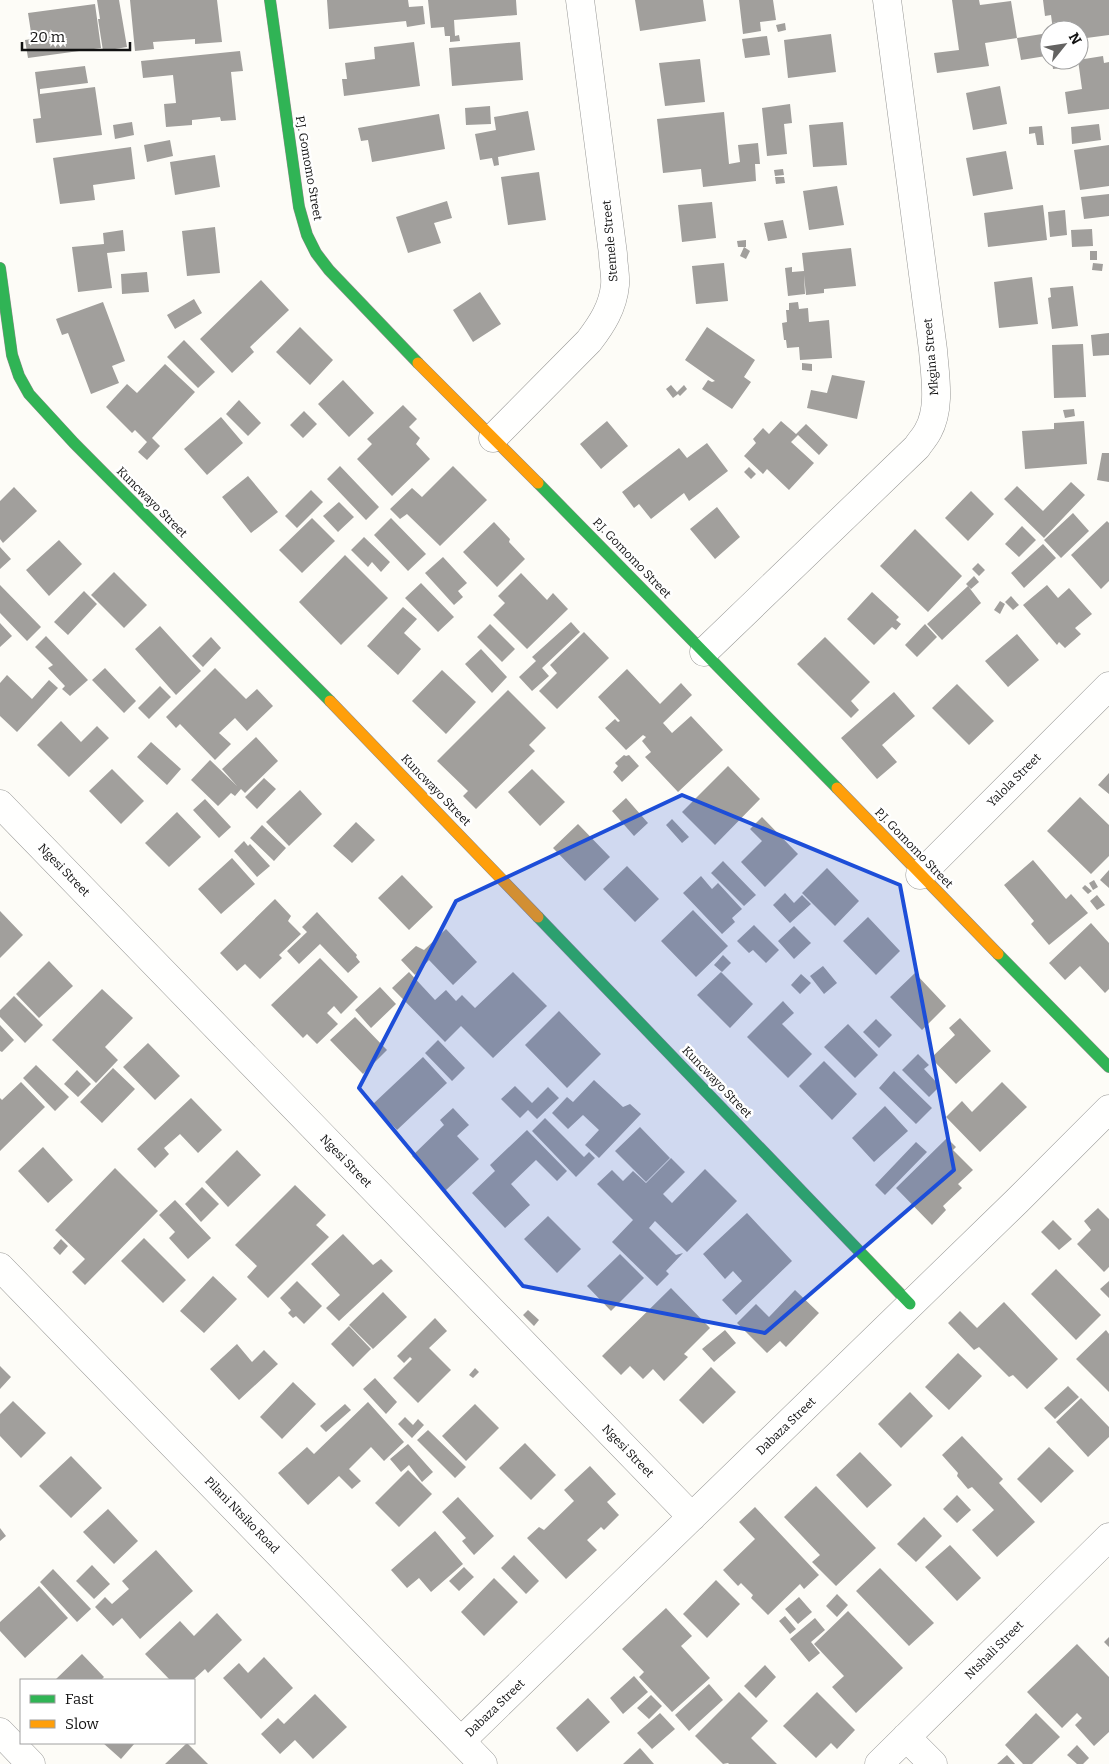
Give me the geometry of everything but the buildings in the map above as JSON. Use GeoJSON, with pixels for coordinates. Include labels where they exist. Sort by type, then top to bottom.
{"type":"FeatureCollection","features":[{"type":"Feature","properties":{"kind":"street","name":"P.J. Gomomo Street"},"geometry":{"type":"LineString","coordinates":[[270,0],[290,151],[300,207],[307,235],[316,253],[334,276],[1109,1067]]}},
{"type":"Feature","properties":{"kind":"street","name":"Stemele Street"},"geometry":{"type":"LineString","coordinates":[[493,438],[589,341],[602,324],[610,308],[615,285],[613,254],[580,0]]}},
{"type":"Feature","properties":{"kind":"street","name":"Mkgina Street"},"geometry":{"type":"LineString","coordinates":[[704,652],[917,447],[929,431],[935,407],[934,366],[887,0]]}},
{"type":"Feature","properties":{"kind":"street","name":"Kuncwayo Street"},"geometry":{"type":"LineString","coordinates":[[0,268],[12,355],[19,376],[29,394],[74,443],[342,713],[910,1304]]}},
{"type":"Feature","properties":{"kind":"street","name":"Yalola Street"},"geometry":{"type":"LineString","coordinates":[[920,874],[1109,686]]}},
{"type":"Feature","properties":{"kind":"street","name":"Ngesi Street"},"geometry":{"type":"LineString","coordinates":[[0,804],[692,1517]]}},
{"type":"Feature","properties":{"kind":"street","name":"Dabaza Street"},"geometry":{"type":"LineString","coordinates":[[461,1741],[1109,1109]]}},
{"type":"Feature","properties":{"kind":"street","name":"Pilani Ntsiko Road"},"geometry":{"type":"LineString","coordinates":[[0,1267],[483,1764]]}},
{"type":"Feature","properties":{"kind":"street","name":"Ntshali Street"},"geometry":{"type":"LineString","coordinates":[[879,1764],[1109,1537]]}},
{"type":"Feature","properties":{"kind":"street"},"geometry":{"type":"LineString","coordinates":[[0,1732],[31,1764]]}},
{"type":"Feature","properties":{"kind":"street"},"geometry":{"type":"LineString","coordinates":[[906,1737],[932,1764]]}},
{"type":"Feature","properties":{"kind":"highlighted area"},"geometry":{"type":"Polygon","coordinates":[[[682,795],[900,885],[954,1170],[765,1333],[523,1286],[359,1088],[456,901],[682,795]]]}},
{"type":"Feature","properties":{"kind":"traffic: fast"},"geometry":{"type":"LineString","coordinates":[[270,0],[299,207],[307,235],[316,253],[329,270],[418,363]]}},
{"type":"Feature","properties":{"kind":"traffic: fast"},"geometry":{"type":"LineString","coordinates":[[0,268],[12,355],[19,376],[29,394],[74,443],[330,701]]}},
{"type":"Feature","properties":{"kind":"traffic: fast"},"geometry":{"type":"LineString","coordinates":[[538,483],[837,788]]}},
{"type":"Feature","properties":{"kind":"traffic: fast"},"geometry":{"type":"LineString","coordinates":[[538,917],[910,1304]]}},
{"type":"Feature","properties":{"kind":"traffic: fast"},"geometry":{"type":"LineString","coordinates":[[998,954],[1109,1067]]}},
{"type":"Feature","properties":{"kind":"traffic: slow"},"geometry":{"type":"LineString","coordinates":[[418,363],[538,483]]}},
{"type":"Feature","properties":{"kind":"traffic: slow"},"geometry":{"type":"LineString","coordinates":[[330,701],[538,917]]}},
{"type":"Feature","properties":{"kind":"traffic: slow"},"geometry":{"type":"LineString","coordinates":[[837,788],[998,954]]}}]}
